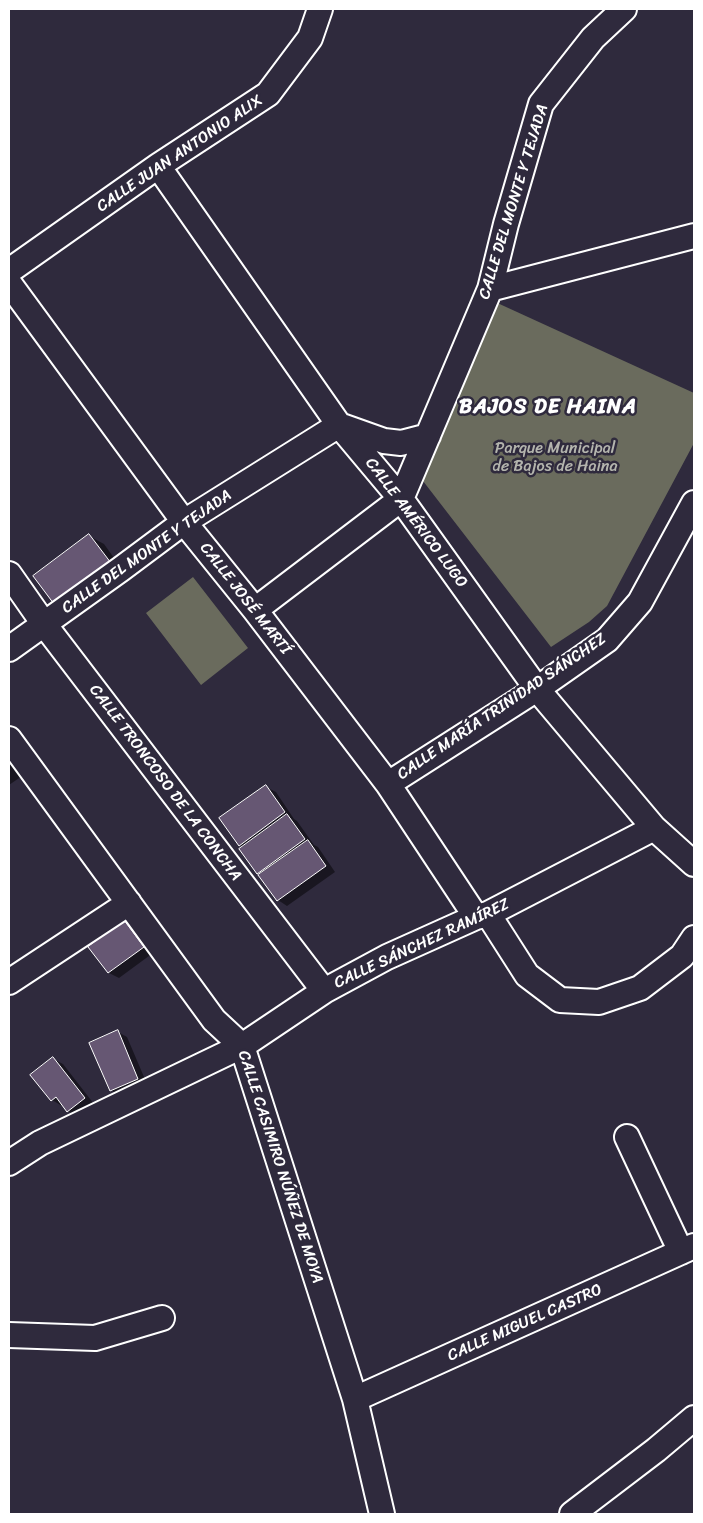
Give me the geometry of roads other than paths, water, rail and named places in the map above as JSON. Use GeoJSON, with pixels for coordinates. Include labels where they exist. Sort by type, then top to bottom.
{"type":"FeatureCollection","features":[{"type":"Feature","properties":{"kind":"street","name":"CALLE JUAN ANTONIO ALIX"},"geometry":{"type":"LineString","coordinates":[[9,271],[158,166],[268,94],[310,38],[320,9]]}},
{"type":"Feature","properties":{"kind":"street","name":"CALLE DEL MONTE Y TEJADA"},"geometry":{"type":"LineString","coordinates":[[401,499],[490,289],[506,224],[541,104],[593,38],[624,9]]}},
{"type":"Feature","properties":{"kind":"street","name":"CALLE AMÉRICO LUGO"},"geometry":{"type":"LineString","coordinates":[[158,166],[339,426],[401,499],[537,689],[654,828],[694,864]]}},
{"type":"Feature","properties":{"kind":"street"},"geometry":{"type":"LineString","coordinates":[[490,289],[694,236]]}},
{"type":"Feature","properties":{"kind":"street","name":"CALLE JOSÉ MARTÍ"},"geometry":{"type":"LineString","coordinates":[[9,283],[184,522],[255,610],[388,784],[482,915],[528,975],[560,1000],[598,1002],[640,988],[682,956],[694,938]]}},
{"type":"Feature","properties":{"kind":"street","name":"CALLE DEL MONTE Y TEJADA"},"geometry":{"type":"LineString","coordinates":[[9,649],[184,522],[339,426]]}},
{"type":"Feature","properties":{"kind":"street"},"geometry":{"type":"LineString","coordinates":[[339,426],[384,441],[401,443],[428,436]]}},
{"type":"Feature","properties":{"kind":"street"},"geometry":{"type":"LineString","coordinates":[[255,610],[401,499]]}},
{"type":"Feature","properties":{"kind":"street","name":"CALLE MARÍA TRINIDAD SÁNCHEZ"},"geometry":{"type":"LineString","coordinates":[[388,784],[537,689],[607,640],[640,602],[694,503]]}},
{"type":"Feature","properties":{"kind":"street","name":"CALLE TRONCOSO DE LA CONCHA"},"geometry":{"type":"LineString","coordinates":[[9,574],[44,624],[324,991]]}},
{"type":"Feature","properties":{"kind":"street","name":"CALLE CASIMIRO NÚÑEZ DE MOYA"},"geometry":{"type":"LineString","coordinates":[[9,739],[214,1020],[242,1046],[355,1399],[382,1514]]}},
{"type":"Feature","properties":{"kind":"street","name":"CALLE SÁNCHEZ RAMÍREZ"},"geometry":{"type":"LineString","coordinates":[[9,1163],[40,1143],[242,1046],[324,991],[387,957],[482,915],[654,828]]}},
{"type":"Feature","properties":{"kind":"street"},"geometry":{"type":"LineString","coordinates":[[9,982],[129,903]]}},
{"type":"Feature","properties":{"kind":"street"},"geometry":{"type":"LineString","coordinates":[[627,1137],[688,1249]]}},
{"type":"Feature","properties":{"kind":"street","name":"CALLE MIGUEL CASTRO"},"geometry":{"type":"LineString","coordinates":[[355,1399],[688,1249]]}},
{"type":"Feature","properties":{"kind":"street"},"geometry":{"type":"LineString","coordinates":[[9,1335],[95,1338],[162,1318]]}},
{"type":"Feature","properties":{"kind":"street"},"geometry":{"type":"LineString","coordinates":[[572,1514],[656,1450],[694,1418]]}},
{"type":"Feature","properties":{"kind":"district","name":"BAJOS DE HAINA"},"geometry":{"type":"Point","coordinates":[548,408]}},
{"type":"Feature","properties":{"kind":"park label","name":"Parque Municipal de Bajos de Haina"},"geometry":{"type":"Point","coordinates":[555,458]}}]}
